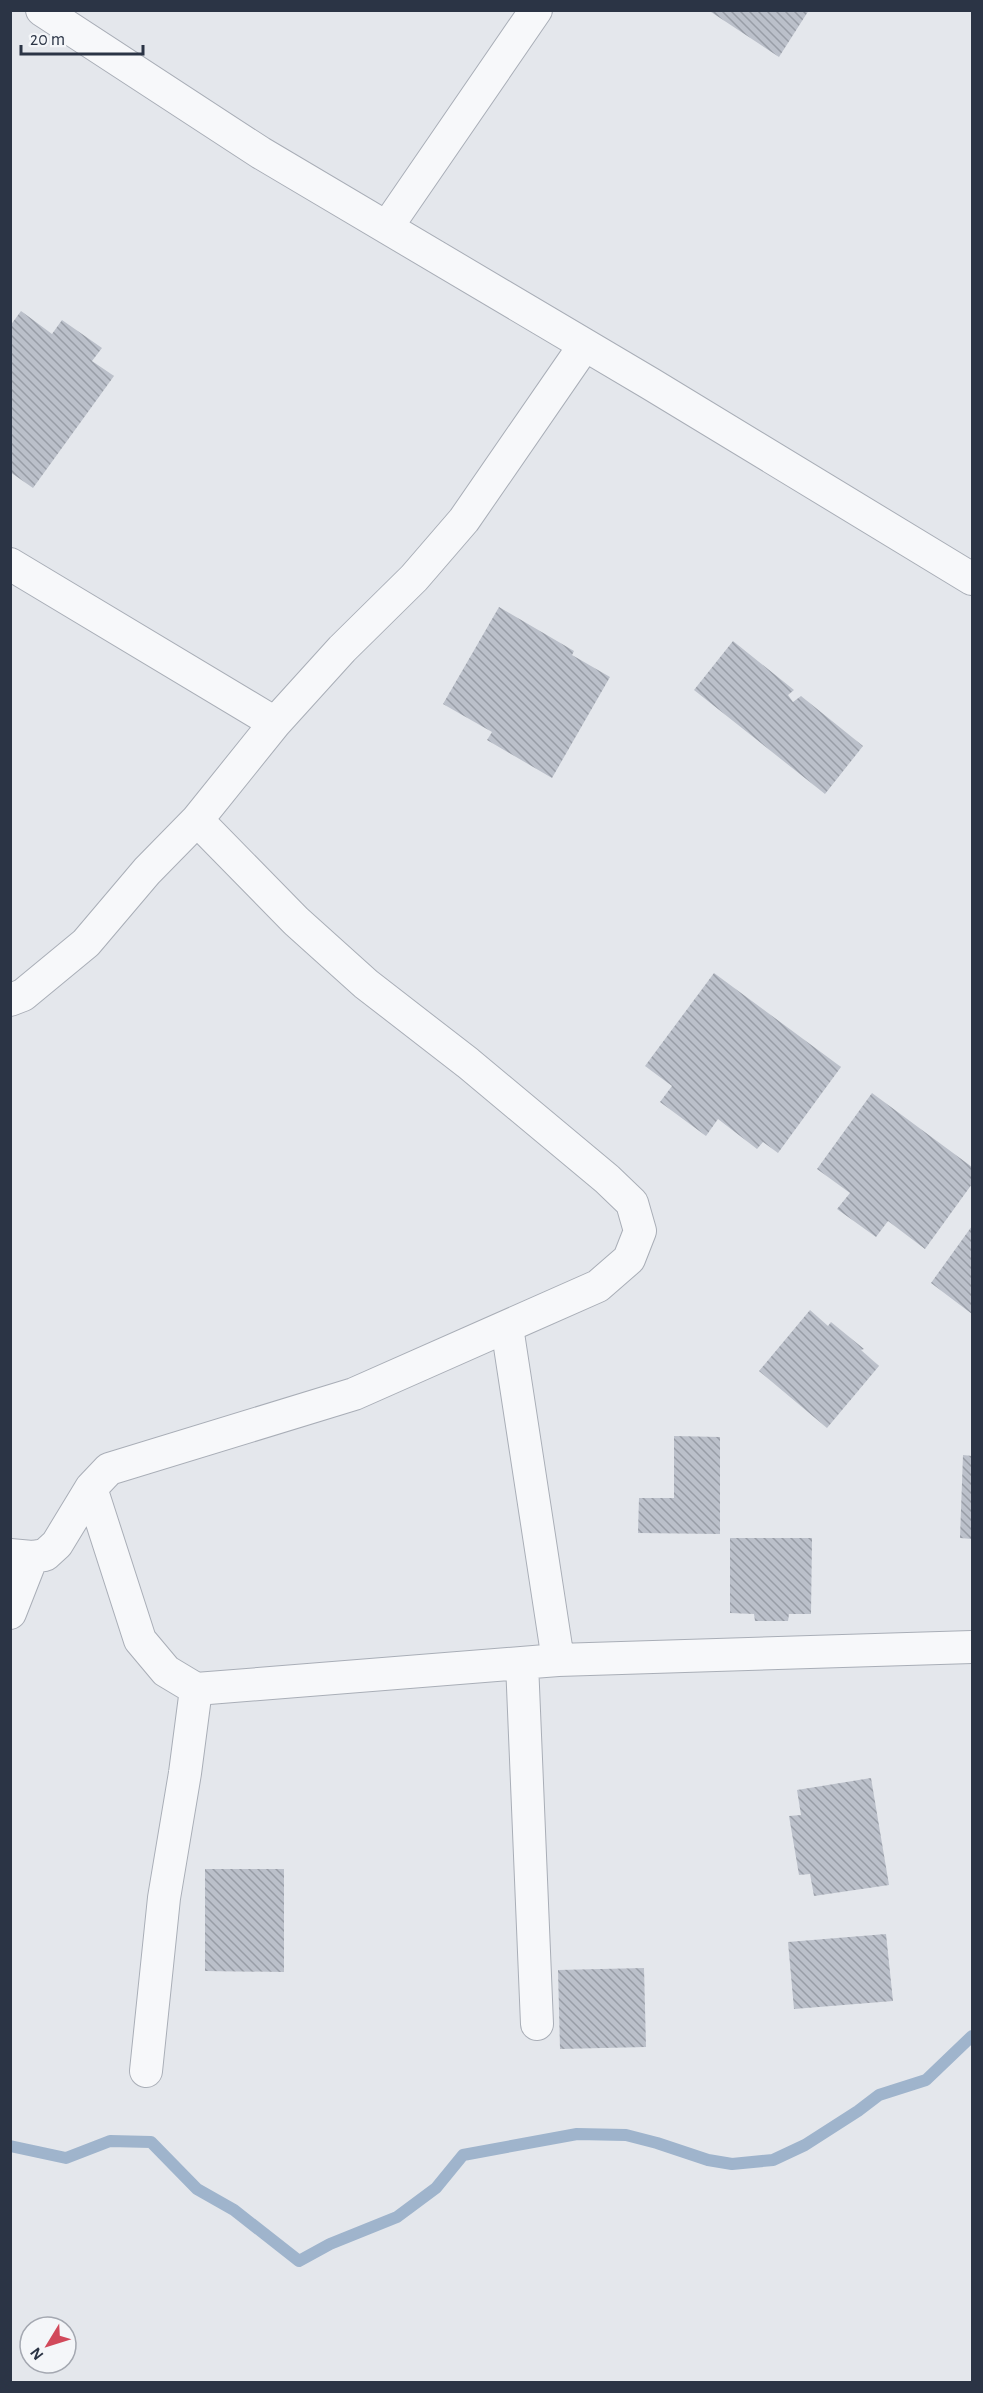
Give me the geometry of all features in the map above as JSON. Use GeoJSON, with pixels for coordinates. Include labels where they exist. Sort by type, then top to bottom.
{"type":"FeatureCollection","features":[{"type":"Feature","properties":{"kind":"street"},"geometry":{"type":"LineString","coordinates":[[42,10],[261,153],[661,390],[972,579]]}},
{"type":"Feature","properties":{"kind":"street"},"geometry":{"type":"LineString","coordinates":[[387,227],[536,10]]}},
{"type":"Feature","properties":{"kind":"street"},"geometry":{"type":"LineString","coordinates":[[10,1000],[23,995],[86,944],[147,871],[197,820],[275,723],[342,649],[414,578],[464,520],[584,346]]}},
{"type":"Feature","properties":{"kind":"street"},"geometry":{"type":"LineString","coordinates":[[10,564],[275,723]]}},
{"type":"Feature","properties":{"kind":"street"},"geometry":{"type":"LineString","coordinates":[[10,1613],[21,1556],[45,1555],[57,1544],[91,1488],[109,1469],[354,1394],[507,1327],[598,1286],[629,1259],[640,1231],[632,1203],[607,1179],[468,1063],[366,984],[296,921],[197,820]]}},
{"type":"Feature","properties":{"kind":"street"},"geometry":{"type":"LineString","coordinates":[[507,1327],[558,1660]]}},
{"type":"Feature","properties":{"kind":"street"},"geometry":{"type":"LineString","coordinates":[[91,1488],[140,1640],[166,1671],[196,1689],[558,1660],[972,1647]]}},
{"type":"Feature","properties":{"kind":"street"},"geometry":{"type":"LineString","coordinates":[[522,1663],[537,2025]]}},
{"type":"Feature","properties":{"kind":"street"},"geometry":{"type":"LineString","coordinates":[[146,2071],[164,1898],[185,1773],[196,1689]]}},
{"type":"Feature","properties":{"kind":"building"},"geometry":{"type":"Polygon","coordinates":[[[708,10],[809,10],[779,57],[708,10]]]}},
{"type":"Feature","properties":{"kind":"building"},"geometry":{"type":"Polygon","coordinates":[[[21,311],[52,334],[62,320],[102,348],[92,361],[114,376],[33,488],[10,472],[10,326],[21,311]]]}},
{"type":"Feature","properties":{"kind":"building"},"geometry":{"type":"Polygon","coordinates":[[[499,607],[574,651],[572,655],[610,677],[552,778],[487,740],[492,732],[443,704],[499,607]]]}},
{"type":"Feature","properties":{"kind":"building"},"geometry":{"type":"Polygon","coordinates":[[[733,641],[794,690],[788,695],[793,702],[801,696],[863,746],[825,794],[694,690],[733,641]]]}},
{"type":"Feature","properties":{"kind":"building"},"geometry":{"type":"Polygon","coordinates":[[[714,973],[841,1067],[778,1153],[763,1142],[757,1149],[718,1119],[706,1136],[660,1102],[672,1086],[645,1066],[714,973]]]}},
{"type":"Feature","properties":{"kind":"building"},"geometry":{"type":"Polygon","coordinates":[[[872,1093],[972,1167],[972,1184],[925,1249],[888,1221],[876,1237],[837,1209],[850,1193],[817,1169],[872,1093]]]}},
{"type":"Feature","properties":{"kind":"building"},"geometry":{"type":"Polygon","coordinates":[[[972,1226],[972,1314],[931,1283],[972,1226]]]}},
{"type":"Feature","properties":{"kind":"building"},"geometry":{"type":"Polygon","coordinates":[[[810,1310],[828,1326],[831,1322],[864,1349],[861,1350],[879,1366],[827,1428],[759,1371],[810,1310]]]}},
{"type":"Feature","properties":{"kind":"building"},"geometry":{"type":"Polygon","coordinates":[[[674,1436],[720,1437],[720,1534],[638,1533],[639,1498],[674,1498],[674,1436]]]}},
{"type":"Feature","properties":{"kind":"building"},"geometry":{"type":"Polygon","coordinates":[[[963,1455],[972,1456],[972,1539],[960,1538],[963,1455]]]}},
{"type":"Feature","properties":{"kind":"building"},"geometry":{"type":"Polygon","coordinates":[[[730,1538],[812,1538],[811,1614],[789,1614],[788,1621],[755,1621],[754,1614],[730,1613],[730,1538]]]}},
{"type":"Feature","properties":{"kind":"building"},"geometry":{"type":"Polygon","coordinates":[[[871,1778],[889,1885],[814,1896],[810,1874],[799,1875],[789,1816],[801,1815],[797,1790],[871,1778]]]}},
{"type":"Feature","properties":{"kind":"building"},"geometry":{"type":"Polygon","coordinates":[[[205,1869],[284,1869],[284,1972],[205,1971],[205,1869]]]}},
{"type":"Feature","properties":{"kind":"building"},"geometry":{"type":"Polygon","coordinates":[[[886,1934],[893,2001],[794,2009],[788,1942],[886,1934]]]}},
{"type":"Feature","properties":{"kind":"building"},"geometry":{"type":"Polygon","coordinates":[[[644,1968],[646,2047],[560,2049],[558,1970],[644,1968]]]}},
{"type":"Feature","properties":{"kind":"waterway"},"geometry":{"type":"LineString","coordinates":[[10,2146],[66,2158],[110,2141],[151,2142],[197,2189],[234,2210],[299,2261],[330,2244],[397,2217],[436,2188],[463,2155],[577,2134],[626,2135],[708,2160],[732,2164],[773,2160],[805,2145],[879,2095],[926,2080],[972,2036]]}}]}
